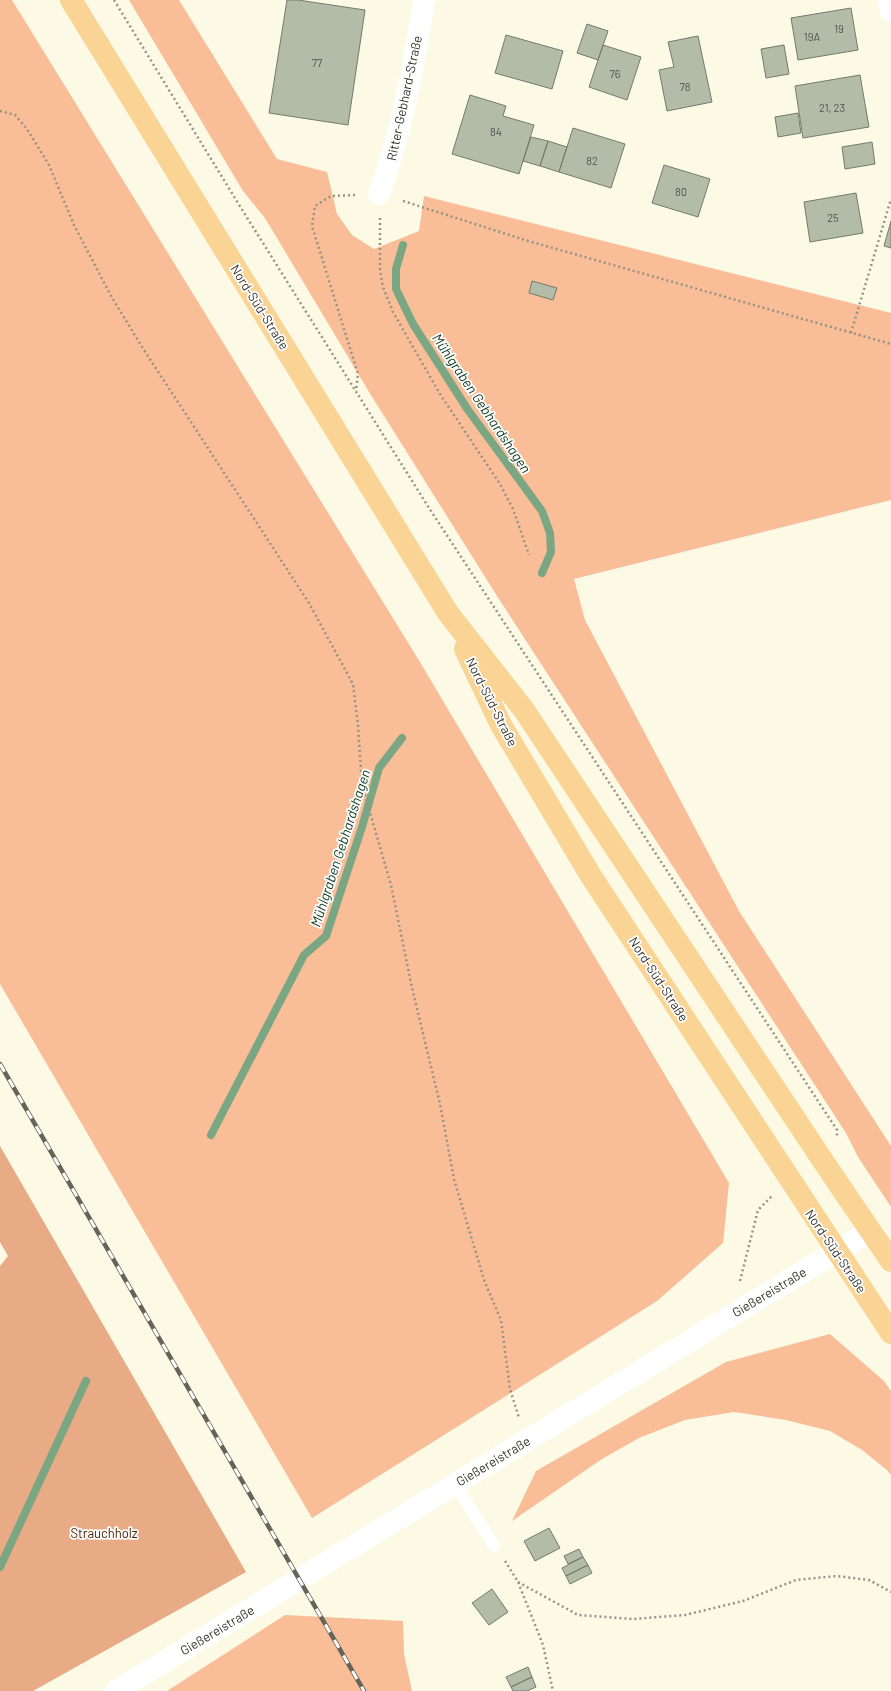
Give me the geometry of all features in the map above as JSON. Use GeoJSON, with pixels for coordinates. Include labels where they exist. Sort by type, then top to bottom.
{"type":"FeatureCollection","features":[{"type":"Feature","properties":{"kind":"main road","name":"Nord-Süd-Straße"},"geometry":{"type":"LineString","coordinates":[[72,0],[448,613],[524,710],[891,1261]]}},
{"type":"Feature","properties":{"kind":"main road","name":"Ritter-Gebhard-Straße"},"geometry":{"type":"LineString","coordinates":[[379,194],[388,170],[406,98],[424,0]]}},
{"type":"Feature","properties":{"kind":"main road"},"geometry":{"type":"LineString","coordinates":[[889,0],[891,11]]}},
{"type":"Feature","properties":{"kind":"main road","name":"Nord-Süd-Straße"},"geometry":{"type":"LineString","coordinates":[[448,613],[500,725],[591,876],[891,1333]]}},
{"type":"Feature","properties":{"kind":"main road","name":"Gießereistraße"},"geometry":{"type":"LineString","coordinates":[[116,1691],[870,1231]]}},
{"type":"Feature","properties":{"kind":"lane"},"geometry":{"type":"LineString","coordinates":[[455,1484],[494,1546]]}},
{"type":"Feature","properties":{"kind":"path"},"geometry":{"type":"LineString","coordinates":[[114,0],[241,208],[429,508],[837,1130],[837,1143]]}},
{"type":"Feature","properties":{"kind":"path"},"geometry":{"type":"LineString","coordinates":[[0,111],[15,116],[27,129],[49,165],[74,224],[111,296],[142,347],[309,603],[353,684],[358,726],[362,785],[392,885],[412,988],[440,1104],[454,1179],[484,1280],[502,1320],[510,1389],[526,1441]]}},
{"type":"Feature","properties":{"kind":"path"},"geometry":{"type":"LineString","coordinates":[[356,392],[358,374],[312,226],[316,206],[331,196],[379,194],[525,240],[891,344]]}},
{"type":"Feature","properties":{"kind":"path"},"geometry":{"type":"LineString","coordinates":[[379,194],[380,270],[383,287],[394,312],[440,394],[500,484],[513,509],[529,555]]}},
{"type":"Feature","properties":{"kind":"path"},"geometry":{"type":"LineString","coordinates":[[851,333],[891,199]]}},
{"type":"Feature","properties":{"kind":"path"},"geometry":{"type":"LineString","coordinates":[[731,1316],[758,1210],[770,1197]]}},
{"type":"Feature","properties":{"kind":"path"},"geometry":{"type":"LineString","coordinates":[[494,1546],[518,1582],[543,1645],[553,1691]]}},
{"type":"Feature","properties":{"kind":"path"},"geometry":{"type":"LineString","coordinates":[[518,1582],[578,1615],[634,1619],[685,1615],[743,1601],[796,1580],[837,1576],[869,1580],[891,1592]]}},
{"type":"Feature","properties":{"kind":"shaded area"},"geometry":{"type":"Polygon","coordinates":[[[0,0],[12,0],[420,662],[729,1183],[723,1243],[657,1301],[312,1518],[0,984],[0,0]]]}},
{"type":"Feature","properties":{"kind":"shaded area"},"geometry":{"type":"Polygon","coordinates":[[[129,0],[179,0],[277,159],[327,172],[337,214],[352,235],[374,249],[419,231],[424,196],[891,313],[891,500],[574,579],[585,620],[739,911],[891,1146],[891,1207],[858,1157],[846,1133],[497,596],[369,392],[265,218],[243,191],[129,0]]]}},
{"type":"Feature","properties":{"kind":"shaded area"},"geometry":{"type":"Polygon","coordinates":[[[830,1334],[884,1381],[891,1391],[891,1475],[862,1450],[830,1431],[786,1420],[734,1412],[685,1420],[639,1438],[602,1459],[512,1521],[536,1471],[726,1362],[830,1334]]]}},
{"type":"Feature","properties":{"kind":"shaded area"},"geometry":{"type":"Polygon","coordinates":[[[285,1615],[403,1621],[404,1654],[412,1691],[167,1691],[285,1615]]]}},
{"type":"Feature","properties":{"kind":"green space","name":"Strauchholz"},"geometry":{"type":"Polygon","coordinates":[[[0,1146],[246,1572],[33,1691],[0,1691],[0,1266],[8,1256],[0,1242],[0,1146]]]}},
{"type":"Feature","properties":{"kind":"building"},"geometry":{"type":"Polygon","coordinates":[[[287,0],[298,0],[365,10],[348,125],[269,113],[287,0]]]}},
{"type":"Feature","properties":{"kind":"building"},"geometry":{"type":"Polygon","coordinates":[[[851,8],[858,50],[798,60],[791,18],[851,8]]]}},
{"type":"Feature","properties":{"kind":"building"},"geometry":{"type":"Polygon","coordinates":[[[587,24],[608,31],[598,60],[577,53],[587,24]]]}},
{"type":"Feature","properties":{"kind":"building"},"geometry":{"type":"Polygon","coordinates":[[[506,35],[563,51],[552,89],[495,73],[506,35]]]}},
{"type":"Feature","properties":{"kind":"building"},"geometry":{"type":"Polygon","coordinates":[[[698,36],[712,102],[667,111],[659,70],[674,67],[668,42],[698,36]]]}},
{"type":"Feature","properties":{"kind":"building"},"geometry":{"type":"Polygon","coordinates":[[[603,45],[641,57],[627,100],[589,87],[603,45]]]}},
{"type":"Feature","properties":{"kind":"building"},"geometry":{"type":"Polygon","coordinates":[[[784,45],[789,74],[766,78],[761,49],[784,45]]]}},
{"type":"Feature","properties":{"kind":"building"},"geometry":{"type":"Polygon","coordinates":[[[860,75],[869,127],[803,138],[795,86],[860,75]]]}},
{"type":"Feature","properties":{"kind":"building"},"geometry":{"type":"Polygon","coordinates":[[[470,95],[506,106],[503,116],[534,125],[519,174],[452,154],[470,95]]]}},
{"type":"Feature","properties":{"kind":"building"},"geometry":{"type":"Polygon","coordinates":[[[798,113],[801,133],[778,137],[775,117],[798,113]]]}},
{"type":"Feature","properties":{"kind":"building"},"geometry":{"type":"Polygon","coordinates":[[[573,128],[625,144],[611,188],[559,172],[573,128]]]}},
{"type":"Feature","properties":{"kind":"building"},"geometry":{"type":"Polygon","coordinates":[[[531,137],[548,141],[540,166],[523,161],[531,137]]]}},
{"type":"Feature","properties":{"kind":"building"},"geometry":{"type":"Polygon","coordinates":[[[548,141],[567,147],[559,172],[540,166],[548,141]]]}},
{"type":"Feature","properties":{"kind":"building"},"geometry":{"type":"Polygon","coordinates":[[[872,142],[875,164],[845,169],[842,147],[872,142]]]}},
{"type":"Feature","properties":{"kind":"building"},"geometry":{"type":"Polygon","coordinates":[[[664,165],[710,179],[698,217],[652,203],[664,165]]]}},
{"type":"Feature","properties":{"kind":"building"},"geometry":{"type":"Polygon","coordinates":[[[856,193],[863,233],[810,242],[804,202],[856,193]]]}},
{"type":"Feature","properties":{"kind":"building"},"geometry":{"type":"Polygon","coordinates":[[[891,221],[891,248],[884,246],[891,221]]]}},
{"type":"Feature","properties":{"kind":"building"},"geometry":{"type":"Polygon","coordinates":[[[532,281],[557,288],[553,300],[529,293],[532,281]]]}},
{"type":"Feature","properties":{"kind":"building"},"geometry":{"type":"Polygon","coordinates":[[[549,1528],[560,1548],[535,1561],[524,1541],[549,1528]]]}},
{"type":"Feature","properties":{"kind":"building"},"geometry":{"type":"Polygon","coordinates":[[[579,1549],[583,1557],[568,1564],[564,1556],[579,1549]]]}},
{"type":"Feature","properties":{"kind":"building"},"geometry":{"type":"Polygon","coordinates":[[[583,1557],[588,1565],[566,1576],[562,1568],[583,1557]]]}},
{"type":"Feature","properties":{"kind":"building"},"geometry":{"type":"Polygon","coordinates":[[[588,1565],[592,1573],[570,1584],[566,1576],[588,1565]]]}},
{"type":"Feature","properties":{"kind":"building"},"geometry":{"type":"Polygon","coordinates":[[[492,1589],[508,1612],[489,1625],[472,1603],[492,1589]]]}},
{"type":"Feature","properties":{"kind":"building"},"geometry":{"type":"Polygon","coordinates":[[[528,1667],[532,1677],[511,1687],[506,1677],[528,1667]]]}},
{"type":"Feature","properties":{"kind":"building"},"geometry":{"type":"Polygon","coordinates":[[[532,1677],[536,1687],[527,1691],[513,1691],[511,1687],[532,1677]]]}},
{"type":"Feature","properties":{"kind":"waterway","name":"Mühlgraben Gebhardshagen"},"geometry":{"type":"LineString","coordinates":[[403,245],[396,269],[396,289],[413,324],[468,410],[542,511],[550,533],[551,552],[542,573]]}},
{"type":"Feature","properties":{"kind":"waterway","name":"Mühlgraben Gebhardshagen"},"geometry":{"type":"LineString","coordinates":[[211,1135],[304,955],[326,936],[362,827],[379,768],[402,738]]}},
{"type":"Feature","properties":{"kind":"waterway","name":"Mühlgraben Gebhardshagen"},"geometry":{"type":"LineString","coordinates":[[0,1567],[86,1381]]}},
{"type":"Feature","properties":{"kind":"railway"},"geometry":{"type":"LineString","coordinates":[[0,1064],[364,1691]]}}]}
